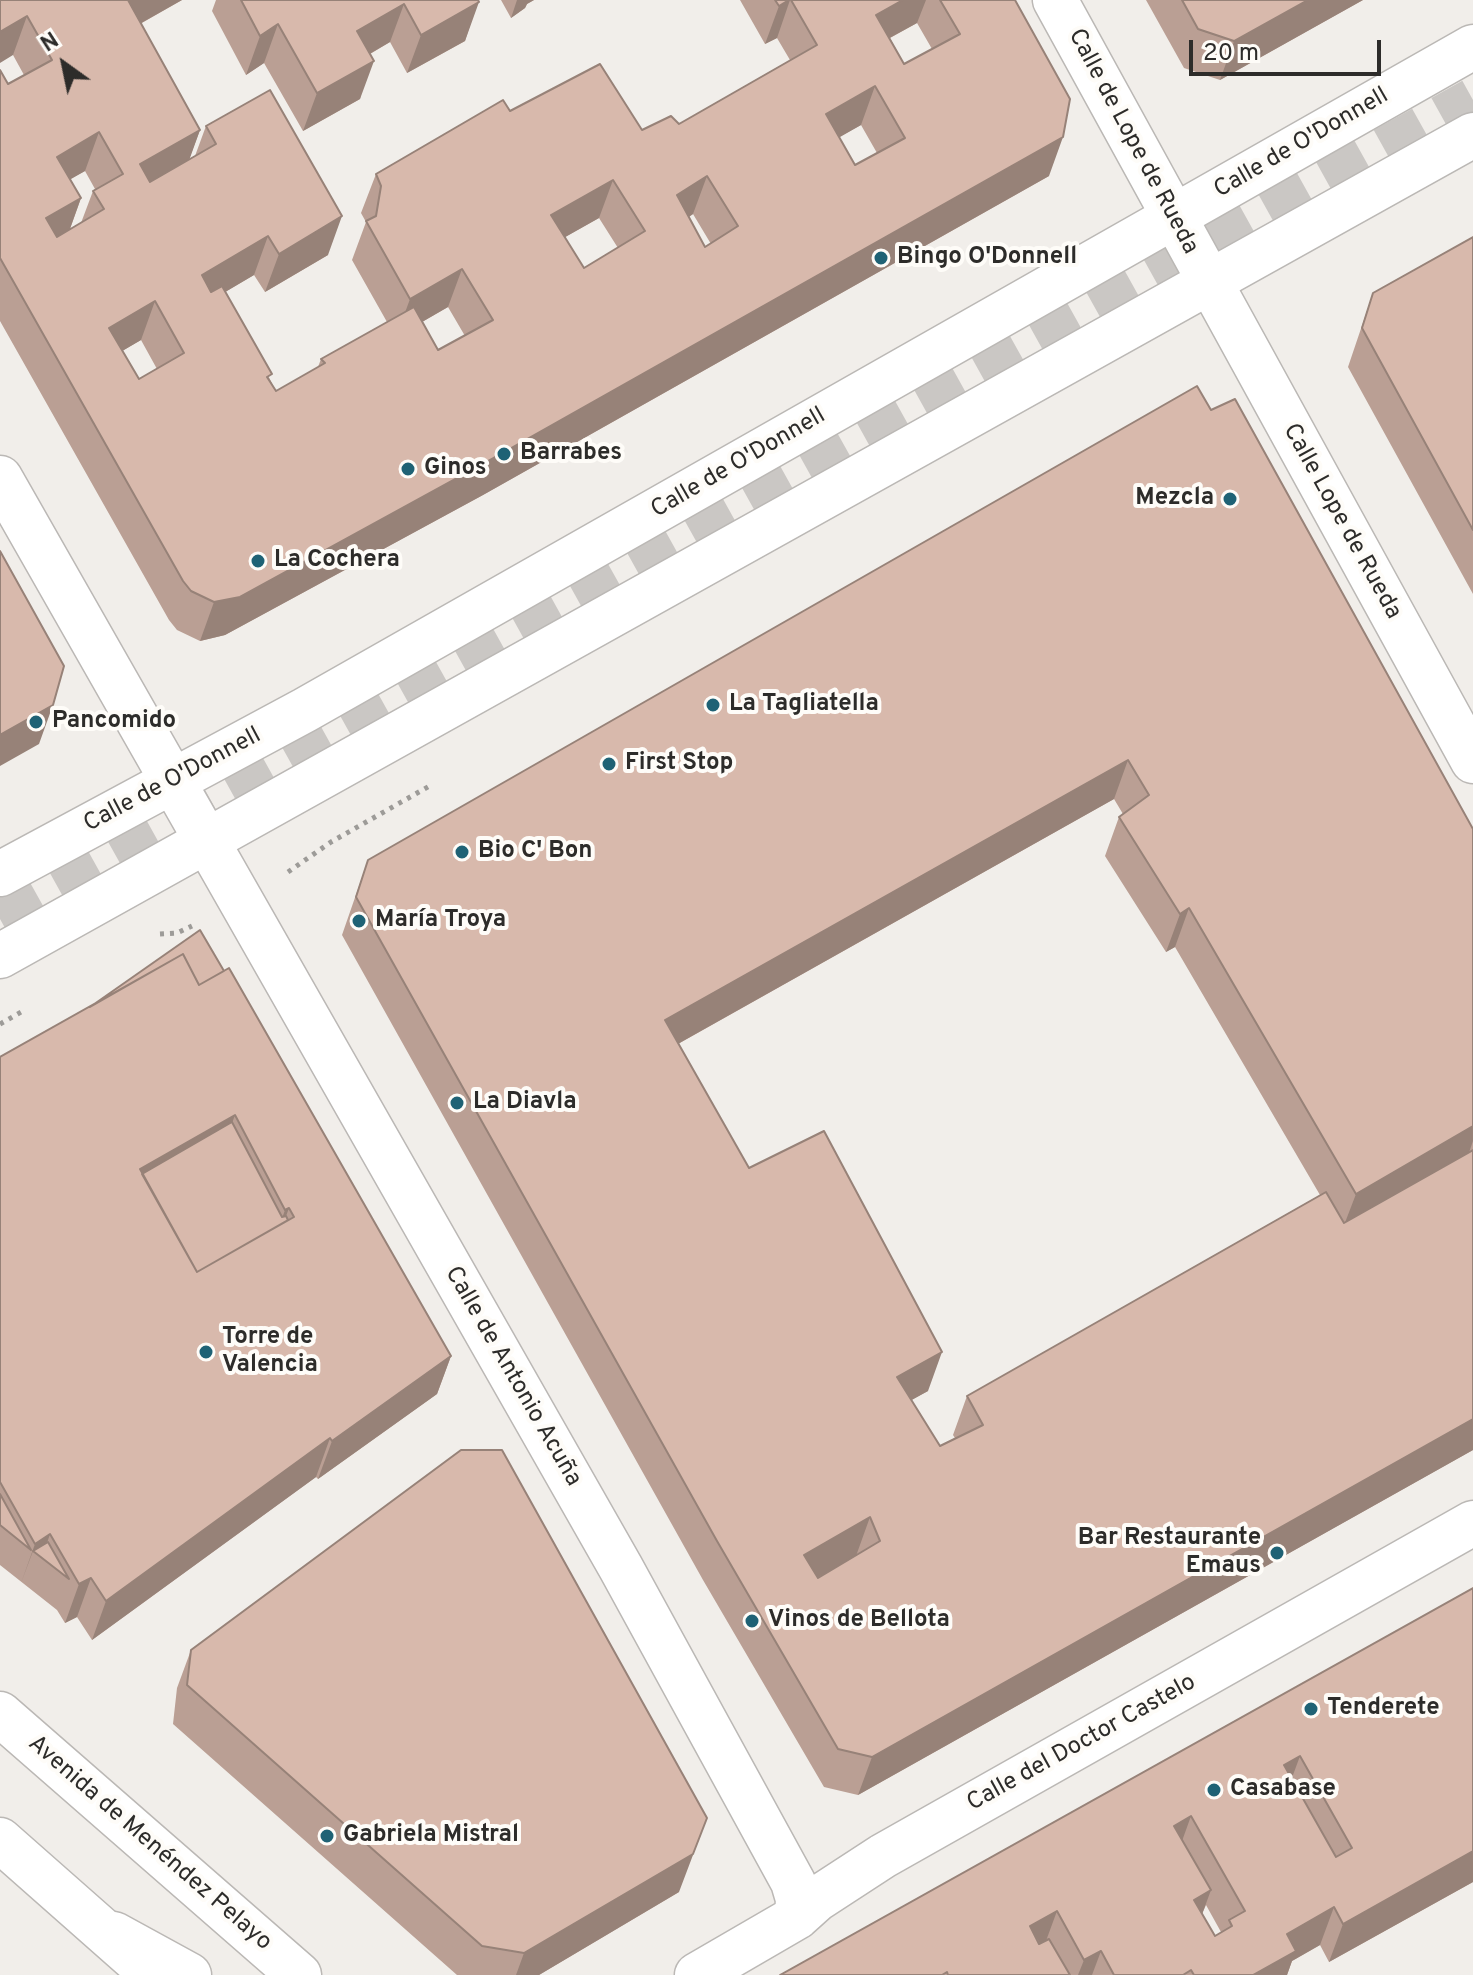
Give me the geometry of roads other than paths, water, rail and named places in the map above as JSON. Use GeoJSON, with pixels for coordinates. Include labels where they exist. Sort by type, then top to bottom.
{"type":"FeatureCollection","features":[{"type":"Feature","properties":{"kind":"main road","name":"Calle de Lope de Rueda"},"geometry":{"type":"LineString","coordinates":[[1055,0],[1209,284]]}},
{"type":"Feature","properties":{"kind":"main road","name":"Calle de O'Donnell"},"geometry":{"type":"LineString","coordinates":[[0,874],[173,782],[1473,47]]}},
{"type":"Feature","properties":{"kind":"main road"},"geometry":{"type":"LineString","coordinates":[[0,956],[208,843],[1473,135]]}},
{"type":"Feature","properties":{"kind":"main road","name":"Calle Lope de Rueda"},"geometry":{"type":"LineString","coordinates":[[1209,284],[1473,761]]}},
{"type":"Feature","properties":{"kind":"main road"},"geometry":{"type":"LineString","coordinates":[[0,478],[173,782]]}},
{"type":"Feature","properties":{"kind":"main road","name":"Calle de Antonio Acuña"},"geometry":{"type":"LineString","coordinates":[[173,782],[621,1568],[793,1882],[798,1899],[797,1917]]}},
{"type":"Feature","properties":{"kind":"main road","name":"Calle del Doctor Castelo"},"geometry":{"type":"LineString","coordinates":[[697,1975],[797,1917],[829,1890],[883,1856],[1473,1523]]}},
{"type":"Feature","properties":{"kind":"main road","name":"Avenida de Menéndez Pelayo"},"geometry":{"type":"LineString","coordinates":[[0,1714],[299,1975]]}},
{"type":"Feature","properties":{"kind":"main road"},"geometry":{"type":"LineString","coordinates":[[0,1840],[153,1975]]}},
{"type":"Feature","properties":{"kind":"main road"},"geometry":{"type":"LineString","coordinates":[[98,1926],[171,1962],[189,1975]]}},
{"type":"Feature","properties":{"kind":"tunnel"},"geometry":{"type":"LineString","coordinates":[[0,919],[1473,100]]}},
{"type":"Feature","properties":{"kind":"place","name":"Bingo O'Donnell"},"geometry":{"type":"Point","coordinates":[881,258]}},
{"type":"Feature","properties":{"kind":"place","name":"Barrabes"},"geometry":{"type":"Point","coordinates":[504,454]}},
{"type":"Feature","properties":{"kind":"place","name":"Ginos"},"geometry":{"type":"Point","coordinates":[408,469]}},
{"type":"Feature","properties":{"kind":"place","name":"Mezcla"},"geometry":{"type":"Point","coordinates":[1230,499]}},
{"type":"Feature","properties":{"kind":"place","name":"La Cochera"},"geometry":{"type":"Point","coordinates":[258,561]}},
{"type":"Feature","properties":{"kind":"place","name":"La Tagliatella"},"geometry":{"type":"Point","coordinates":[713,705]}},
{"type":"Feature","properties":{"kind":"place","name":"Pancomido"},"geometry":{"type":"Point","coordinates":[36,722]}},
{"type":"Feature","properties":{"kind":"place","name":"First Stop"},"geometry":{"type":"Point","coordinates":[609,764]}},
{"type":"Feature","properties":{"kind":"place","name":"Bio C' Bon"},"geometry":{"type":"Point","coordinates":[462,852]}},
{"type":"Feature","properties":{"kind":"place","name":"María Troya"},"geometry":{"type":"Point","coordinates":[359,921]}},
{"type":"Feature","properties":{"kind":"place","name":"La Diavla"},"geometry":{"type":"Point","coordinates":[457,1103]}},
{"type":"Feature","properties":{"kind":"place","name":"Torre de Valencia"},"geometry":{"type":"Point","coordinates":[206,1352]}},
{"type":"Feature","properties":{"kind":"place","name":"Bar Restaurante Emaus"},"geometry":{"type":"Point","coordinates":[1277,1553]}},
{"type":"Feature","properties":{"kind":"place","name":"Vinos de Bellota"},"geometry":{"type":"Point","coordinates":[752,1621]}},
{"type":"Feature","properties":{"kind":"place","name":"Tenderete"},"geometry":{"type":"Point","coordinates":[1311,1709]}},
{"type":"Feature","properties":{"kind":"place","name":"Casabase"},"geometry":{"type":"Point","coordinates":[1214,1790]}},
{"type":"Feature","properties":{"kind":"place","name":"Gabriela Mistral"},"geometry":{"type":"Point","coordinates":[327,1836]}}]}
